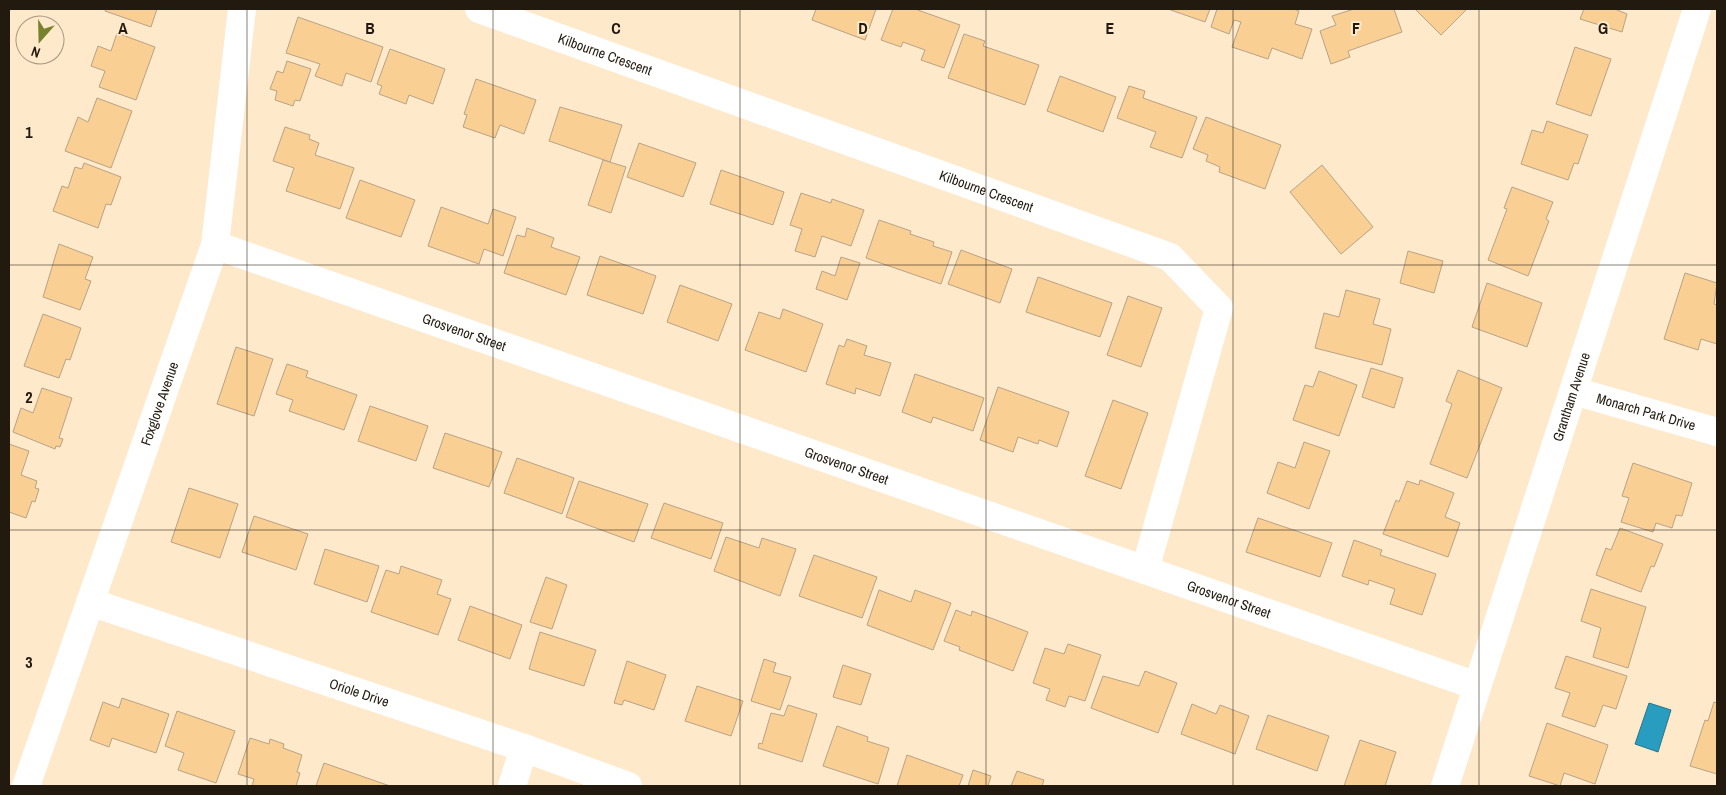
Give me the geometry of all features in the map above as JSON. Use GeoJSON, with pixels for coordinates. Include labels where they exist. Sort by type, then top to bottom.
{"type":"FeatureCollection","features":[{"type":"Feature","properties":{"kind":"street","name":"Foxglove Avenue"},"geometry":{"type":"LineString","coordinates":[[26,786],[215,245],[242,9]]}},
{"type":"Feature","properties":{"kind":"street","name":"Kilbourne Crescent"},"geometry":{"type":"LineString","coordinates":[[479,9],[1170,257],[1219,308],[1144,570]]}},
{"type":"Feature","properties":{"kind":"street","name":"Grantham Avenue"},"geometry":{"type":"LineString","coordinates":[[1445,786],[1697,9]]}},
{"type":"Feature","properties":{"kind":"street","name":"Grosvenor Street"},"geometry":{"type":"LineString","coordinates":[[215,245],[1478,686]]}},
{"type":"Feature","properties":{"kind":"street","name":"Monarch Park Drive"},"geometry":{"type":"LineString","coordinates":[[1574,391],[1717,432]]}},
{"type":"Feature","properties":{"kind":"street","name":"Oriole Drive"},"geometry":{"type":"LineString","coordinates":[[90,602],[524,748],[628,786]]}},
{"type":"Feature","properties":{"kind":"street"},"geometry":{"type":"LineString","coordinates":[[512,786],[524,748]]}},
{"type":"Feature","properties":{"kind":"water"},"geometry":{"type":"Polygon","coordinates":[[[1649,703],[1671,710],[1658,752],[1635,744],[1649,703]]]}},
{"type":"Feature","properties":{"kind":"building"},"geometry":{"type":"Polygon","coordinates":[[[106,9],[157,9],[151,27],[105,11],[106,9]]]}},
{"type":"Feature","properties":{"kind":"building"},"geometry":{"type":"Polygon","coordinates":[[[816,9],[876,9],[865,40],[812,20],[816,9]]]}},
{"type":"Feature","properties":{"kind":"building"},"geometry":{"type":"Polygon","coordinates":[[[893,9],[915,9],[960,25],[944,68],[921,60],[925,50],[903,42],[901,47],[881,40],[893,9]]]}},
{"type":"Feature","properties":{"kind":"building"},"geometry":{"type":"Polygon","coordinates":[[[1168,9],[1210,9],[1205,22],[1168,9]]]}},
{"type":"Feature","properties":{"kind":"building"},"geometry":{"type":"Polygon","coordinates":[[[1217,9],[1294,9],[1299,11],[1295,24],[1312,29],[1302,59],[1272,48],[1268,59],[1232,47],[1241,22],[1234,20],[1229,34],[1211,27],[1217,9]]]}},
{"type":"Feature","properties":{"kind":"building"},"geometry":{"type":"Polygon","coordinates":[[[1354,9],[1394,9],[1402,32],[1348,51],[1350,57],[1331,64],[1320,31],[1336,25],[1332,16],[1354,9]]]}},
{"type":"Feature","properties":{"kind":"building"},"geometry":{"type":"Polygon","coordinates":[[[1415,9],[1467,9],[1441,35],[1415,9]]]}},
{"type":"Feature","properties":{"kind":"building"},"geometry":{"type":"Polygon","coordinates":[[[1584,9],[1615,9],[1627,14],[1622,32],[1580,19],[1584,9]]]}},
{"type":"Feature","properties":{"kind":"building"},"geometry":{"type":"Polygon","coordinates":[[[298,17],[383,47],[371,82],[346,73],[342,86],[315,76],[320,64],[286,53],[298,17]]]}},
{"type":"Feature","properties":{"kind":"building"},"geometry":{"type":"Polygon","coordinates":[[[117,33],[155,47],[136,100],[99,87],[105,71],[91,66],[98,46],[111,51],[117,33]]]}},
{"type":"Feature","properties":{"kind":"building"},"geometry":{"type":"Polygon","coordinates":[[[964,34],[985,41],[983,46],[1039,65],[1025,105],[948,78],[964,34]]]}},
{"type":"Feature","properties":{"kind":"building"},"geometry":{"type":"Polygon","coordinates":[[[1575,47],[1611,59],[1591,116],[1556,104],[1575,47]]]}},
{"type":"Feature","properties":{"kind":"building"},"geometry":{"type":"Polygon","coordinates":[[[390,49],[445,69],[433,104],[409,95],[406,104],[379,94],[382,86],[377,84],[390,49]]]}},
{"type":"Feature","properties":{"kind":"building"},"geometry":{"type":"Polygon","coordinates":[[[287,61],[311,69],[300,101],[295,100],[293,106],[275,100],[277,91],[270,89],[277,71],[283,73],[287,61]]]}},
{"type":"Feature","properties":{"kind":"building"},"geometry":{"type":"Polygon","coordinates":[[[1060,76],[1116,97],[1103,132],[1047,111],[1060,76]]]}},
{"type":"Feature","properties":{"kind":"building"},"geometry":{"type":"Polygon","coordinates":[[[476,79],[536,100],[524,134],[500,125],[495,138],[463,127],[467,115],[464,114],[476,79]]]}},
{"type":"Feature","properties":{"kind":"building"},"geometry":{"type":"Polygon","coordinates":[[[1129,86],[1145,91],[1143,98],[1197,117],[1182,158],[1150,147],[1156,132],[1117,118],[1129,86]]]}},
{"type":"Feature","properties":{"kind":"building"},"geometry":{"type":"Polygon","coordinates":[[[97,98],[132,111],[111,168],[65,151],[78,117],[88,122],[97,98]]]}},
{"type":"Feature","properties":{"kind":"building"},"geometry":{"type":"Polygon","coordinates":[[[560,107],[622,125],[610,162],[549,141],[560,107]]]}},
{"type":"Feature","properties":{"kind":"building"},"geometry":{"type":"Polygon","coordinates":[[[1206,117],[1281,145],[1265,189],[1219,172],[1220,167],[1206,161],[1208,155],[1193,149],[1206,117]]]}},
{"type":"Feature","properties":{"kind":"building"},"geometry":{"type":"Polygon","coordinates":[[[1547,121],[1588,135],[1578,164],[1574,163],[1568,180],[1521,164],[1532,130],[1543,133],[1547,121]]]}},
{"type":"Feature","properties":{"kind":"building"},"geometry":{"type":"Polygon","coordinates":[[[285,127],[310,135],[309,139],[319,143],[315,155],[354,168],[340,209],[286,191],[294,168],[273,161],[285,127]]]}},
{"type":"Feature","properties":{"kind":"building"},"geometry":{"type":"Polygon","coordinates":[[[639,143],[696,163],[683,197],[627,177],[639,143]]]}},
{"type":"Feature","properties":{"kind":"building"},"geometry":{"type":"Polygon","coordinates":[[[603,160],[626,167],[611,213],[588,205],[603,160]]]}},
{"type":"Feature","properties":{"kind":"building"},"geometry":{"type":"Polygon","coordinates":[[[84,163],[121,177],[111,205],[106,204],[98,228],[53,211],[62,186],[68,188],[75,167],[82,169],[84,163]]]}},
{"type":"Feature","properties":{"kind":"building"},"geometry":{"type":"Polygon","coordinates":[[[1322,165],[1373,227],[1341,254],[1290,192],[1322,165]]]}},
{"type":"Feature","properties":{"kind":"building"},"geometry":{"type":"Polygon","coordinates":[[[721,170],[784,192],[773,225],[710,204],[721,170]]]}},
{"type":"Feature","properties":{"kind":"building"},"geometry":{"type":"Polygon","coordinates":[[[360,180],[415,200],[401,237],[346,218],[360,180]]]}},
{"type":"Feature","properties":{"kind":"building"},"geometry":{"type":"Polygon","coordinates":[[[1512,187],[1553,202],[1546,219],[1549,221],[1528,276],[1488,260],[1507,209],[1504,208],[1512,187]]]}},
{"type":"Feature","properties":{"kind":"building"},"geometry":{"type":"Polygon","coordinates":[[[801,193],[831,203],[832,199],[864,210],[851,246],[822,236],[815,257],[795,251],[802,229],[790,225],[801,193]]]}},
{"type":"Feature","properties":{"kind":"building"},"geometry":{"type":"Polygon","coordinates":[[[441,207],[488,224],[493,209],[516,217],[503,256],[484,249],[479,264],[428,246],[441,207]]]}},
{"type":"Feature","properties":{"kind":"building"},"geometry":{"type":"Polygon","coordinates":[[[879,220],[911,231],[910,234],[934,242],[933,246],[952,252],[941,284],[866,258],[879,220]]]}},
{"type":"Feature","properties":{"kind":"building"},"geometry":{"type":"Polygon","coordinates":[[[527,228],[554,238],[551,247],[580,257],[566,295],[504,273],[517,235],[525,237],[527,228]]]}},
{"type":"Feature","properties":{"kind":"building"},"geometry":{"type":"Polygon","coordinates":[[[59,244],[93,257],[85,279],[91,281],[80,310],[43,297],[59,244]]]}},
{"type":"Feature","properties":{"kind":"building"},"geometry":{"type":"Polygon","coordinates":[[[961,250],[1012,269],[1000,303],[948,284],[961,250]]]}},
{"type":"Feature","properties":{"kind":"building"},"geometry":{"type":"Polygon","coordinates":[[[1408,251],[1443,261],[1434,293],[1400,283],[1408,251]]]}},
{"type":"Feature","properties":{"kind":"building"},"geometry":{"type":"Polygon","coordinates":[[[600,256],[656,276],[643,314],[587,295],[600,256]]]}},
{"type":"Feature","properties":{"kind":"building"},"geometry":{"type":"Polygon","coordinates":[[[841,257],[860,263],[847,300],[816,289],[822,271],[835,276],[841,257]]]}},
{"type":"Feature","properties":{"kind":"building"},"geometry":{"type":"Polygon","coordinates":[[[1685,273],[1717,283],[1714,304],[1717,305],[1717,344],[1701,339],[1698,350],[1664,339],[1685,273]]]}},
{"type":"Feature","properties":{"kind":"building"},"geometry":{"type":"Polygon","coordinates":[[[1038,277],[1112,303],[1100,337],[1026,312],[1038,277]]]}},
{"type":"Feature","properties":{"kind":"building"},"geometry":{"type":"Polygon","coordinates":[[[1487,283],[1542,303],[1527,347],[1472,327],[1487,283]]]}},
{"type":"Feature","properties":{"kind":"building"},"geometry":{"type":"Polygon","coordinates":[[[680,285],[732,304],[718,341],[667,322],[680,285]]]}},
{"type":"Feature","properties":{"kind":"building"},"geometry":{"type":"Polygon","coordinates":[[[1346,290],[1380,299],[1373,324],[1391,329],[1382,365],[1315,348],[1324,313],[1339,317],[1346,290]]]}},
{"type":"Feature","properties":{"kind":"building"},"geometry":{"type":"Polygon","coordinates":[[[1128,296],[1162,308],[1141,367],[1107,355],[1128,296]]]}},
{"type":"Feature","properties":{"kind":"building"},"geometry":{"type":"Polygon","coordinates":[[[783,309],[823,324],[806,372],[745,350],[759,312],[780,319],[783,309]]]}},
{"type":"Feature","properties":{"kind":"building"},"geometry":{"type":"Polygon","coordinates":[[[43,314],[81,328],[70,360],[66,359],[59,378],[24,366],[43,314]]]}},
{"type":"Feature","properties":{"kind":"building"},"geometry":{"type":"Polygon","coordinates":[[[847,339],[867,346],[864,355],[891,363],[880,396],[856,388],[855,394],[826,384],[839,345],[844,347],[847,339]]]}},
{"type":"Feature","properties":{"kind":"building"},"geometry":{"type":"Polygon","coordinates":[[[236,347],[273,359],[254,416],[217,404],[236,347]]]}},
{"type":"Feature","properties":{"kind":"building"},"geometry":{"type":"Polygon","coordinates":[[[287,364],[308,371],[306,377],[357,395],[344,430],[289,411],[293,400],[276,394],[287,364]]]}},
{"type":"Feature","properties":{"kind":"building"},"geometry":{"type":"Polygon","coordinates":[[[1371,368],[1403,378],[1394,408],[1362,397],[1371,368]]]}},
{"type":"Feature","properties":{"kind":"building"},"geometry":{"type":"Polygon","coordinates":[[[1458,370],[1502,388],[1467,478],[1430,464],[1452,404],[1446,401],[1458,370]]]}},
{"type":"Feature","properties":{"kind":"building"},"geometry":{"type":"Polygon","coordinates":[[[1319,371],[1357,385],[1339,436],[1293,420],[1305,385],[1313,387],[1319,371]]]}},
{"type":"Feature","properties":{"kind":"building"},"geometry":{"type":"Polygon","coordinates":[[[915,374],[984,398],[973,431],[933,417],[931,423],[902,412],[915,374]]]}},
{"type":"Feature","properties":{"kind":"building"},"geometry":{"type":"Polygon","coordinates":[[[998,387],[1069,412],[1057,447],[1039,440],[1038,444],[1018,437],[1013,452],[980,440],[998,387]]]}},
{"type":"Feature","properties":{"kind":"building"},"geometry":{"type":"Polygon","coordinates":[[[42,388],[72,398],[59,438],[63,439],[60,447],[56,446],[55,449],[13,432],[21,408],[33,413],[42,388]]]}},
{"type":"Feature","properties":{"kind":"building"},"geometry":{"type":"Polygon","coordinates":[[[1113,400],[1148,413],[1121,489],[1085,476],[1113,400]]]}},
{"type":"Feature","properties":{"kind":"building"},"geometry":{"type":"Polygon","coordinates":[[[370,406],[428,426],[416,461],[358,441],[370,406]]]}},
{"type":"Feature","properties":{"kind":"building"},"geometry":{"type":"Polygon","coordinates":[[[445,433],[502,452],[489,487],[433,468],[445,433]]]}},
{"type":"Feature","properties":{"kind":"building"},"geometry":{"type":"Polygon","coordinates":[[[1304,442],[1330,451],[1309,509],[1267,493],[1278,462],[1295,468],[1304,442]]]}},
{"type":"Feature","properties":{"kind":"building"},"geometry":{"type":"Polygon","coordinates":[[[9,444],[29,451],[21,475],[37,481],[35,488],[39,489],[35,502],[32,501],[26,518],[9,512],[9,444]]]}},
{"type":"Feature","properties":{"kind":"building"},"geometry":{"type":"Polygon","coordinates":[[[517,458],[574,478],[562,514],[504,493],[517,458]]]}},
{"type":"Feature","properties":{"kind":"building"},"geometry":{"type":"Polygon","coordinates":[[[1633,463],[1692,483],[1682,516],[1676,515],[1672,528],[1656,523],[1653,532],[1621,522],[1629,498],[1622,496],[1633,463]]]}},
{"type":"Feature","properties":{"kind":"building"},"geometry":{"type":"Polygon","coordinates":[[[1420,480],[1454,493],[1445,517],[1460,523],[1448,557],[1383,534],[1396,500],[1399,502],[1407,481],[1419,485],[1420,480]]]}},
{"type":"Feature","properties":{"kind":"building"},"geometry":{"type":"Polygon","coordinates":[[[579,481],[648,504],[634,542],[566,517],[579,481]]]}},
{"type":"Feature","properties":{"kind":"building"},"geometry":{"type":"Polygon","coordinates":[[[189,488],[238,504],[220,558],[171,542],[189,488]]]}},
{"type":"Feature","properties":{"kind":"building"},"geometry":{"type":"Polygon","coordinates":[[[664,503],[723,523],[711,559],[651,538],[664,503]]]}},
{"type":"Feature","properties":{"kind":"building"},"geometry":{"type":"Polygon","coordinates":[[[254,516],[308,534],[296,570],[242,552],[254,516]]]}},
{"type":"Feature","properties":{"kind":"building"},"geometry":{"type":"Polygon","coordinates":[[[1258,518],[1332,543],[1320,577],[1246,552],[1258,518]]]}},
{"type":"Feature","properties":{"kind":"building"},"geometry":{"type":"Polygon","coordinates":[[[1620,528],[1663,544],[1654,567],[1651,566],[1641,592],[1596,575],[1606,548],[1611,550],[1620,528]]]}},
{"type":"Feature","properties":{"kind":"building"},"geometry":{"type":"Polygon","coordinates":[[[726,537],[759,548],[762,538],[796,549],[780,596],[714,571],[726,537]]]}},
{"type":"Feature","properties":{"kind":"building"},"geometry":{"type":"Polygon","coordinates":[[[1354,540],[1382,550],[1380,555],[1436,574],[1422,615],[1390,604],[1395,589],[1369,580],[1368,585],[1342,576],[1354,540]]]}},
{"type":"Feature","properties":{"kind":"building"},"geometry":{"type":"Polygon","coordinates":[[[325,549],[379,566],[367,602],[314,584],[325,549]]]}},
{"type":"Feature","properties":{"kind":"building"},"geometry":{"type":"Polygon","coordinates":[[[814,555],[877,577],[862,618],[799,596],[814,555]]]}},
{"type":"Feature","properties":{"kind":"building"},"geometry":{"type":"Polygon","coordinates":[[[401,566],[442,580],[437,594],[451,599],[438,635],[371,612],[386,570],[399,574],[401,566]]]}},
{"type":"Feature","properties":{"kind":"building"},"geometry":{"type":"Polygon","coordinates":[[[546,577],[567,585],[552,629],[530,622],[546,577]]]}},
{"type":"Feature","properties":{"kind":"building"},"geometry":{"type":"Polygon","coordinates":[[[1591,589],[1646,607],[1628,668],[1593,657],[1601,628],[1581,621],[1591,589]]]}},
{"type":"Feature","properties":{"kind":"building"},"geometry":{"type":"Polygon","coordinates":[[[879,590],[911,602],[915,590],[951,603],[933,650],[867,625],[879,590]]]}},
{"type":"Feature","properties":{"kind":"building"},"geometry":{"type":"Polygon","coordinates":[[[470,606],[522,625],[510,659],[458,640],[470,606]]]}},
{"type":"Feature","properties":{"kind":"building"},"geometry":{"type":"Polygon","coordinates":[[[956,610],[971,616],[972,611],[1028,632],[1013,671],[959,650],[960,647],[944,641],[956,610]]]}},
{"type":"Feature","properties":{"kind":"building"},"geometry":{"type":"Polygon","coordinates":[[[540,632],[596,650],[584,686],[529,669],[540,632]]]}},
{"type":"Feature","properties":{"kind":"building"},"geometry":{"type":"Polygon","coordinates":[[[1068,644],[1101,655],[1085,701],[1069,696],[1065,707],[1046,700],[1050,689],[1033,683],[1045,648],[1064,654],[1068,644]]]}},
{"type":"Feature","properties":{"kind":"building"},"geometry":{"type":"Polygon","coordinates":[[[1566,656],[1627,676],[1616,709],[1603,705],[1595,727],[1562,716],[1570,693],[1555,688],[1566,656]]]}},
{"type":"Feature","properties":{"kind":"building"},"geometry":{"type":"Polygon","coordinates":[[[764,659],[776,663],[773,672],[791,677],[780,710],[751,701],[764,659]]]}},
{"type":"Feature","properties":{"kind":"building"},"geometry":{"type":"Polygon","coordinates":[[[627,661],[666,675],[654,710],[624,700],[622,705],[614,703],[627,661]]]}},
{"type":"Feature","properties":{"kind":"building"},"geometry":{"type":"Polygon","coordinates":[[[843,665],[871,674],[861,705],[833,697],[843,665]]]}},
{"type":"Feature","properties":{"kind":"building"},"geometry":{"type":"Polygon","coordinates":[[[1145,671],[1177,683],[1158,733],[1091,708],[1103,676],[1139,686],[1145,671]]]}},
{"type":"Feature","properties":{"kind":"building"},"geometry":{"type":"Polygon","coordinates":[[[697,686],[743,701],[731,736],[685,721],[697,686]]]}},
{"type":"Feature","properties":{"kind":"building"},"geometry":{"type":"Polygon","coordinates":[[[122,698],[169,714],[156,753],[112,738],[109,747],[90,740],[103,702],[119,708],[122,698]]]}},
{"type":"Feature","properties":{"kind":"building"},"geometry":{"type":"Polygon","coordinates":[[[1714,702],[1717,703],[1717,774],[1690,766],[1705,720],[1708,721],[1714,702]]]}},
{"type":"Feature","properties":{"kind":"building"},"geometry":{"type":"Polygon","coordinates":[[[1192,704],[1216,714],[1220,705],[1249,716],[1235,754],[1181,734],[1192,704]]]}},
{"type":"Feature","properties":{"kind":"building"},"geometry":{"type":"Polygon","coordinates":[[[788,705],[817,714],[802,762],[758,748],[759,743],[762,744],[771,713],[784,716],[788,705]]]}},
{"type":"Feature","properties":{"kind":"building"},"geometry":{"type":"Polygon","coordinates":[[[177,711],[235,731],[216,783],[178,770],[184,753],[165,746],[177,711]]]}},
{"type":"Feature","properties":{"kind":"building"},"geometry":{"type":"Polygon","coordinates":[[[1268,715],[1329,736],[1317,771],[1256,749],[1268,715]]]}},
{"type":"Feature","properties":{"kind":"building"},"geometry":{"type":"Polygon","coordinates":[[[1547,723],[1608,745],[1595,784],[1564,773],[1560,786],[1529,776],[1547,723]]]}},
{"type":"Feature","properties":{"kind":"building"},"geometry":{"type":"Polygon","coordinates":[[[837,726],[868,737],[867,741],[889,748],[878,784],[823,766],[837,726]]]}},
{"type":"Feature","properties":{"kind":"building"},"geometry":{"type":"Polygon","coordinates":[[[250,738],[269,744],[270,739],[284,744],[283,748],[302,755],[297,772],[300,773],[296,786],[252,786],[254,779],[238,774],[250,738]]]}},
{"type":"Feature","properties":{"kind":"building"},"geometry":{"type":"Polygon","coordinates":[[[1360,740],[1396,752],[1385,786],[1344,786],[1360,740]]]}},
{"type":"Feature","properties":{"kind":"building"},"geometry":{"type":"Polygon","coordinates":[[[907,755],[963,775],[959,786],[897,786],[907,755]]]}},
{"type":"Feature","properties":{"kind":"building"},"geometry":{"type":"Polygon","coordinates":[[[324,763],[390,786],[316,786],[324,763]]]}},
{"type":"Feature","properties":{"kind":"building"},"geometry":{"type":"Polygon","coordinates":[[[973,770],[991,776],[988,786],[968,786],[973,770]]]}},
{"type":"Feature","properties":{"kind":"building"},"geometry":{"type":"Polygon","coordinates":[[[1017,771],[1044,780],[1042,786],[1011,786],[1017,771]]]}}]}
